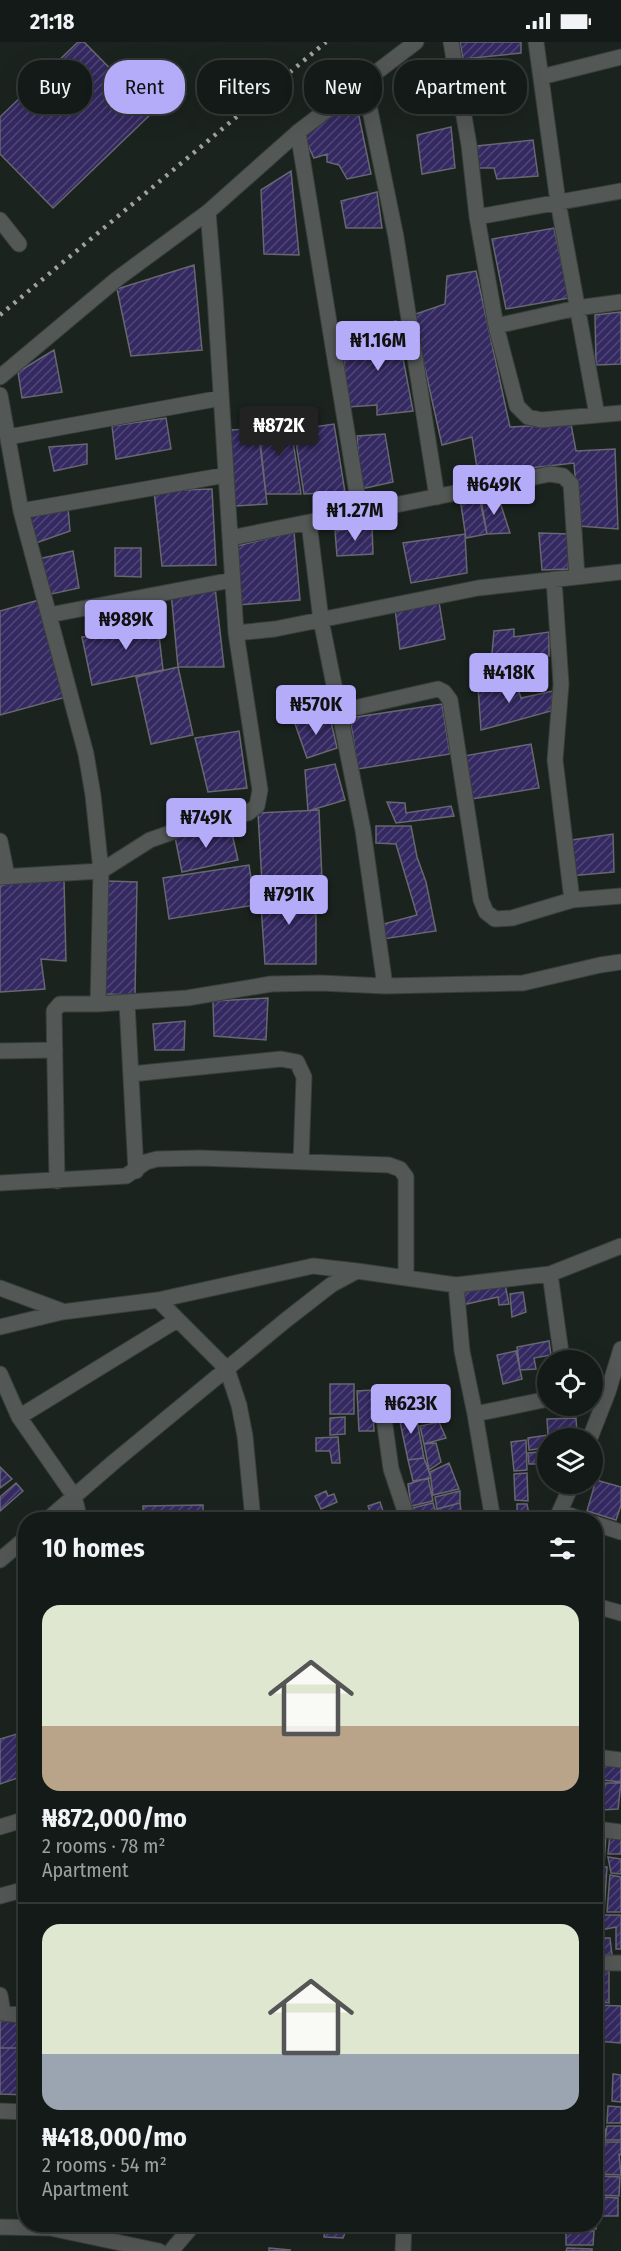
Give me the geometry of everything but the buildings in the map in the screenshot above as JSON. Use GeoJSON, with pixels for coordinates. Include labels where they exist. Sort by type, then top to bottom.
{"type":"FeatureCollection","features":[{"type":"Feature","properties":{"kind":"street"},"geometry":{"type":"LineString","coordinates":[[382,68],[416,42]]}},
{"type":"Feature","properties":{"kind":"street"},"geometry":{"type":"LineString","coordinates":[[451,42],[496,326],[517,406],[528,417],[541,420],[621,413]]}},
{"type":"Feature","properties":{"kind":"street"},"geometry":{"type":"LineString","coordinates":[[536,42],[558,202],[597,415]]}},
{"type":"Feature","properties":{"kind":"street"},"geometry":{"type":"LineString","coordinates":[[541,77],[621,57]]}},
{"type":"Feature","properties":{"kind":"street"},"geometry":{"type":"LineString","coordinates":[[0,377],[117,279],[208,212],[321,114]]}},
{"type":"Feature","properties":{"kind":"street"},"geometry":{"type":"LineString","coordinates":[[371,114],[396,237],[437,497]]}},
{"type":"Feature","properties":{"kind":"street"},"geometry":{"type":"LineString","coordinates":[[298,132],[360,512]]}},
{"type":"Feature","properties":{"kind":"street"},"geometry":{"type":"LineString","coordinates":[[477,217],[621,190]]}},
{"type":"Feature","properties":{"kind":"street"},"geometry":{"type":"LineString","coordinates":[[0,841],[3,876],[101,871],[150,840],[184,828],[248,813],[257,807],[260,790],[236,633],[208,212]]}},
{"type":"Feature","properties":{"kind":"street"},"geometry":{"type":"LineString","coordinates":[[0,220],[20,244]]}},
{"type":"Feature","properties":{"kind":"street"},"geometry":{"type":"LineString","coordinates":[[496,326],[577,308],[621,302]]}},
{"type":"Feature","properties":{"kind":"street"},"geometry":{"type":"LineString","coordinates":[[0,395],[21,511],[86,754],[93,795],[101,871],[98,1004]]}},
{"type":"Feature","properties":{"kind":"street"},"geometry":{"type":"LineString","coordinates":[[8,437],[221,398]]}},
{"type":"Feature","properties":{"kind":"street"},"geometry":{"type":"LineString","coordinates":[[230,538],[550,474],[563,476],[571,484],[578,577]]}},
{"type":"Feature","properties":{"kind":"street"},"geometry":{"type":"LineString","coordinates":[[21,511],[226,475]]}},
{"type":"Feature","properties":{"kind":"street"},"geometry":{"type":"LineString","coordinates":[[309,523],[321,620],[363,830],[385,986]]}},
{"type":"Feature","properties":{"kind":"street"},"geometry":{"type":"LineString","coordinates":[[236,633],[275,629],[478,588],[621,572]]}},
{"type":"Feature","properties":{"kind":"street"},"geometry":{"type":"LineString","coordinates":[[49,615],[232,580]]}},
{"type":"Feature","properties":{"kind":"street"},"geometry":{"type":"LineString","coordinates":[[554,580],[561,684],[555,760],[572,900]]}},
{"type":"Feature","properties":{"kind":"street"},"geometry":{"type":"LineString","coordinates":[[341,711],[438,689],[444,692],[450,700],[481,900],[486,912],[495,919],[512,918],[572,900],[621,896]]}},
{"type":"Feature","properties":{"kind":"street"},"geometry":{"type":"LineString","coordinates":[[57,1181],[54,1011],[60,1005],[187,998],[271,984],[320,982],[385,986],[523,983],[600,965],[621,963]]}},
{"type":"Feature","properties":{"kind":"street"},"geometry":{"type":"LineString","coordinates":[[127,1003],[135,1171]]}},
{"type":"Feature","properties":{"kind":"street"},"geometry":{"type":"LineString","coordinates":[[0,1051],[55,1050]]}},
{"type":"Feature","properties":{"kind":"street"},"geometry":{"type":"LineString","coordinates":[[130,1074],[281,1059],[297,1062],[304,1077],[300,1162]]}},
{"type":"Feature","properties":{"kind":"street"},"geometry":{"type":"LineString","coordinates":[[0,1183],[126,1176],[146,1162],[157,1159],[200,1158],[388,1165],[400,1169],[406,1177],[406,1278]]}},
{"type":"Feature","properties":{"kind":"street"},"geometry":{"type":"LineString","coordinates":[[0,1327],[62,1312],[158,1300],[313,1266],[456,1285],[550,1274],[621,1246]]}},
{"type":"Feature","properties":{"kind":"street"},"geometry":{"type":"LineString","coordinates":[[56,1512],[226,1369],[331,1285],[357,1271]]}},
{"type":"Feature","properties":{"kind":"street"},"geometry":{"type":"LineString","coordinates":[[550,1274],[561,1350]]}},
{"type":"Feature","properties":{"kind":"street"},"geometry":{"type":"LineString","coordinates":[[456,1285],[462,1351],[492,1512]]}},
{"type":"Feature","properties":{"kind":"street"},"geometry":{"type":"LineString","coordinates":[[0,1288],[62,1312]]}},
{"type":"Feature","properties":{"kind":"street"},"geometry":{"type":"LineString","coordinates":[[158,1300],[226,1369],[239,1405],[245,1436],[252,1512]]}},
{"type":"Feature","properties":{"kind":"street"},"geometry":{"type":"LineString","coordinates":[[19,1417],[177,1320]]}},
{"type":"Feature","properties":{"kind":"street"},"geometry":{"type":"LineString","coordinates":[[603,1387],[621,1349]]}},
{"type":"Feature","properties":{"kind":"street"},"geometry":{"type":"LineString","coordinates":[[0,1374],[19,1417],[74,1496],[78,1512]]}},
{"type":"Feature","properties":{"kind":"street"},"geometry":{"type":"LineString","coordinates":[[475,1414],[537,1401]]}},
{"type":"Feature","properties":{"kind":"street"},"geometry":{"type":"LineString","coordinates":[[382,1404],[391,1469],[405,1512]]}},
{"type":"Feature","properties":{"kind":"street"},"geometry":{"type":"LineString","coordinates":[[560,1512],[568,1494]]}},
{"type":"Feature","properties":{"kind":"street"},"geometry":{"type":"LineString","coordinates":[[603,1526],[621,1532]]}},
{"type":"Feature","properties":{"kind":"street"},"geometry":{"type":"LineString","coordinates":[[0,1560],[18,1545]]}},
{"type":"Feature","properties":{"kind":"street"},"geometry":{"type":"LineString","coordinates":[[603,1608],[621,1613]]}},
{"type":"Feature","properties":{"kind":"street"},"geometry":{"type":"LineString","coordinates":[[603,1758],[621,1760]]}},
{"type":"Feature","properties":{"kind":"street"},"geometry":{"type":"LineString","coordinates":[[0,1827],[18,1821]]}},
{"type":"Feature","properties":{"kind":"street"},"geometry":{"type":"LineString","coordinates":[[603,1830],[621,1832]]}},
{"type":"Feature","properties":{"kind":"street"},"geometry":{"type":"LineString","coordinates":[[0,1896],[18,1891]]}},
{"type":"Feature","properties":{"kind":"street"},"geometry":{"type":"LineString","coordinates":[[603,1963],[621,1964]]}},
{"type":"Feature","properties":{"kind":"street"},"geometry":{"type":"LineString","coordinates":[[0,1995],[3,2013],[18,2015]]}},
{"type":"Feature","properties":{"kind":"street"},"geometry":{"type":"LineString","coordinates":[[0,2111],[18,2112]]}},
{"type":"Feature","properties":{"kind":"street"},"geometry":{"type":"LineString","coordinates":[[0,2227],[18,2227]]}},
{"type":"Feature","properties":{"kind":"street"},"geometry":{"type":"LineString","coordinates":[[76,2232],[159,2251]]}},
{"type":"Feature","properties":{"kind":"street"},"geometry":{"type":"LineString","coordinates":[[171,2251],[187,2232]]}},
{"type":"Feature","properties":{"kind":"street"},"geometry":{"type":"LineString","coordinates":[[403,2251],[404,2232]]}},
{"type":"Feature","properties":{"kind":"railway"},"geometry":{"type":"LineString","coordinates":[[0,315],[326,42]]}}]}
